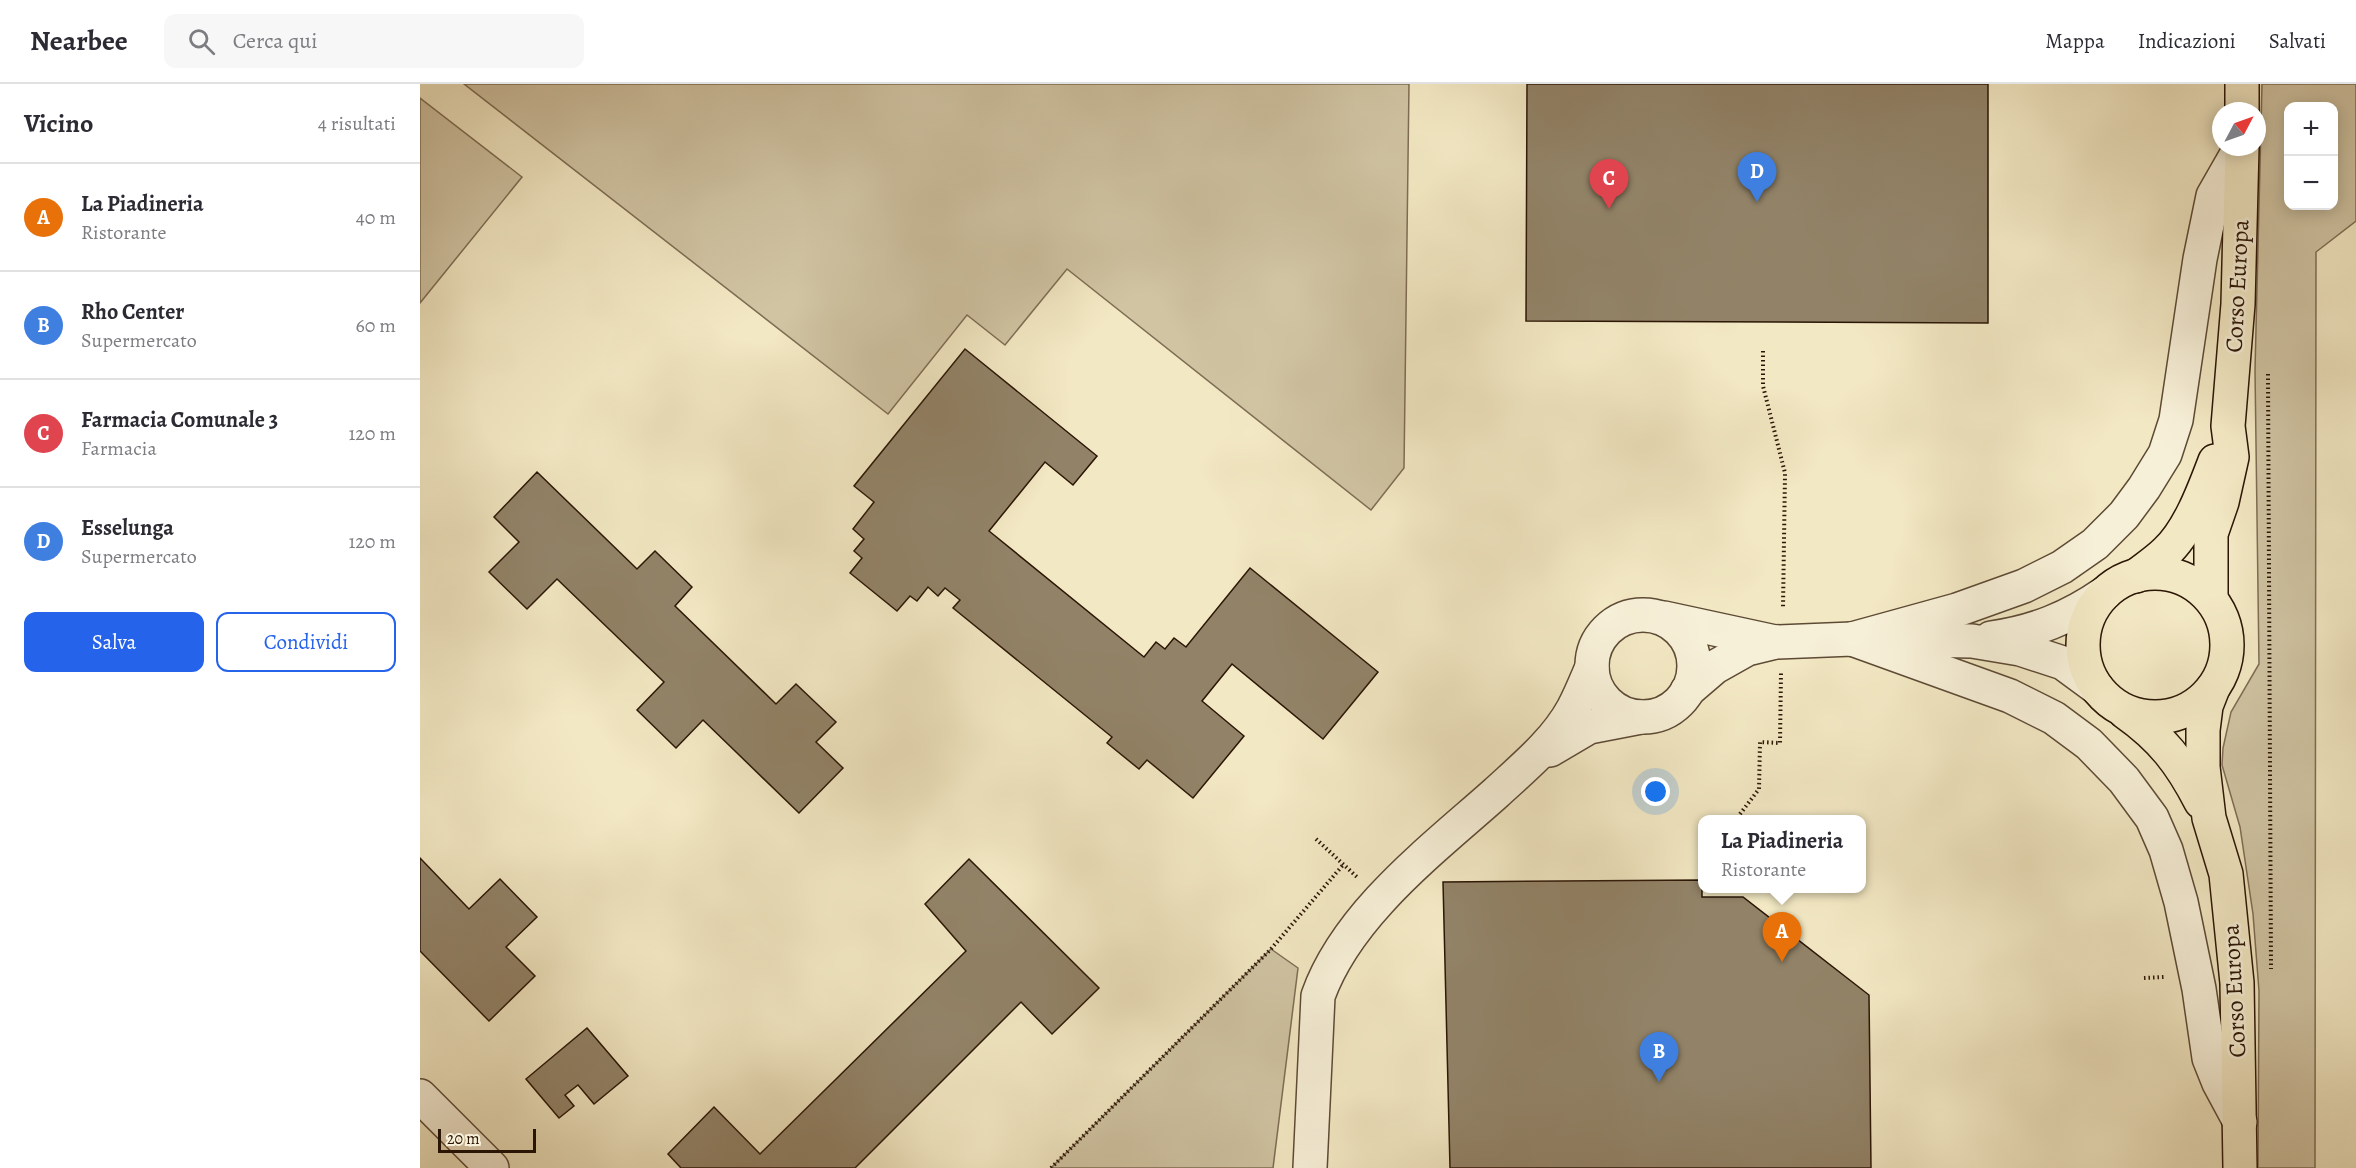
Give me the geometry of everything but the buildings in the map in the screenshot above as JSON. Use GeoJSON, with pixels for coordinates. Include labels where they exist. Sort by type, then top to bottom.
{"type":"FeatureCollection","features":[{"type":"Feature","properties":{"kind":"main road"},"geometry":{"type":"LineString","coordinates":[[2242,84],[2242,102]]}},
{"type":"Feature","properties":{"kind":"main road","name":"Corso Europa"},"geometry":{"type":"LineString","coordinates":[[2211,599],[2211,534],[2222,502],[2232,457],[2228,426],[2238,304],[2241,156]]}},
{"type":"Feature","properties":{"kind":"main road","name":"Corso Europa"},"geometry":{"type":"LineString","coordinates":[[2136,576],[2167,552],[2177,539],[2204,489],[2228,426]]}},
{"type":"Feature","properties":{"kind":"main road"},"geometry":{"type":"LineString","coordinates":[[2152,573],[2169,574],[2184,579],[2211,599],[2221,616],[2226,634],[2227,653],[2222,671],[2213,688],[2199,703],[2181,713],[2161,717],[2141,716],[2121,710],[2097,688],[2088,673],[2083,656],[2086,622],[2094,606],[2105,593],[2119,582],[2136,576],[2152,573]]}},
{"type":"Feature","properties":{"kind":"main road","name":"Corso Europa"},"geometry":{"type":"LineString","coordinates":[[2213,688],[2206,706],[2203,730],[2203,767],[2209,818],[2226,874],[2237,983],[2240,1168]]}},
{"type":"Feature","properties":{"kind":"main road","name":"Corso Europa"},"geometry":{"type":"LineString","coordinates":[[2121,710],[2144,725],[2166,746],[2184,770],[2209,818]]}},
{"type":"Feature","properties":{"kind":"street"},"geometry":{"type":"LineString","coordinates":[[1852,639],[1957,610],[2024,586],[2062,567],[2095,544],[2124,514],[2144,488],[2165,454],[2176,420],[2200,259],[2213,196],[2236,156]]}},
{"type":"Feature","properties":{"kind":"street"},"geometry":{"type":"LineString","coordinates":[[1972,641],[2040,628],[2067,617],[2105,593]]}},
{"type":"Feature","properties":{"kind":"street"},"geometry":{"type":"LineString","coordinates":[[1642,717],[1613,708],[1594,683],[1592,668],[1594,652],[1600,639],[1610,627],[1622,619],[1637,615],[1652,616],[1779,642]]}},
{"type":"Feature","properties":{"kind":"street"},"geometry":{"type":"LineString","coordinates":[[1530,762],[1589,727],[1662,714],[1677,705],[1687,691],[1693,676],[1694,660],[1689,644],[1680,631],[1667,621],[1652,616]]}},
{"type":"Feature","properties":{"kind":"street"},"geometry":{"type":"LineString","coordinates":[[1852,639],[2010,696],[2054,718],[2089,744],[2124,780],[2152,818],[2166,850],[2181,902],[2199,989],[2209,1058],[2219,1083],[2240,1122]]}},
{"type":"Feature","properties":{"kind":"street"},"geometry":{"type":"LineString","coordinates":[[1687,691],[1715,667],[1747,649],[1779,642],[1852,639],[1972,641],[2020,649],[2063,663],[2097,688]]}},
{"type":"Feature","properties":{"kind":"street"},"geometry":{"type":"LineString","coordinates":[[1310,1168],[1318,996],[1326,974],[1339,950],[1398,880],[1530,762],[1573,710],[1592,668]]}},
{"type":"Feature","properties":{"kind":"street"},"geometry":{"type":"LineString","coordinates":[[420,1096],[492,1168]]}},
{"type":"Feature","properties":{"kind":"path"},"geometry":{"type":"LineString","coordinates":[[1740,814],[1759,789],[1760,742],[1780,743],[1779,642],[1785,473],[1763,386],[1763,351]]}},
{"type":"Feature","properties":{"kind":"path"},"geometry":{"type":"LineString","coordinates":[[2268,370],[2271,977]]}},
{"type":"Feature","properties":{"kind":"path"},"geometry":{"type":"LineString","coordinates":[[1316,839],[1362,881]]}},
{"type":"Feature","properties":{"kind":"path"},"geometry":{"type":"LineString","coordinates":[[1051,1168],[1271,949],[1343,865]]}},
{"type":"Feature","properties":{"kind":"shaded area"},"geometry":{"type":"Polygon","coordinates":[[[464,84],[1409,84],[1404,468],[1371,510],[1067,269],[1005,345],[967,315],[888,414],[464,84]]]}},
{"type":"Feature","properties":{"kind":"shaded area"},"geometry":{"type":"Polygon","coordinates":[[[2262,84],[2356,84],[2356,221],[2316,252],[2315,1168],[2258,1168],[2259,991],[2253,914],[2240,827],[2222,765],[2223,748],[2231,712],[2259,664],[2255,370],[2260,156],[2266,156],[2266,102],[2262,102],[2262,84]]]}},
{"type":"Feature","properties":{"kind":"shaded area"},"geometry":{"type":"Polygon","coordinates":[[[420,98],[522,177],[420,303],[420,98]]]}},
{"type":"Feature","properties":{"kind":"shaded area"},"geometry":{"type":"Polygon","coordinates":[[[1271,949],[1298,968],[1273,1168],[1051,1168],[1271,949]]]}},
{"type":"Feature","properties":{"kind":"place","name":"Esselunga"},"geometry":{"type":"Point","coordinates":[1757,202]}},
{"type":"Feature","properties":{"kind":"place","name":"Farmacia Comunale 3"},"geometry":{"type":"Point","coordinates":[1609,209]}},
{"type":"Feature","properties":{"kind":"place","name":"La Piadineria"},"geometry":{"type":"Point","coordinates":[1782,962]}},
{"type":"Feature","properties":{"kind":"place","name":"Rho Center"},"geometry":{"type":"Point","coordinates":[1659,1082]}}]}
